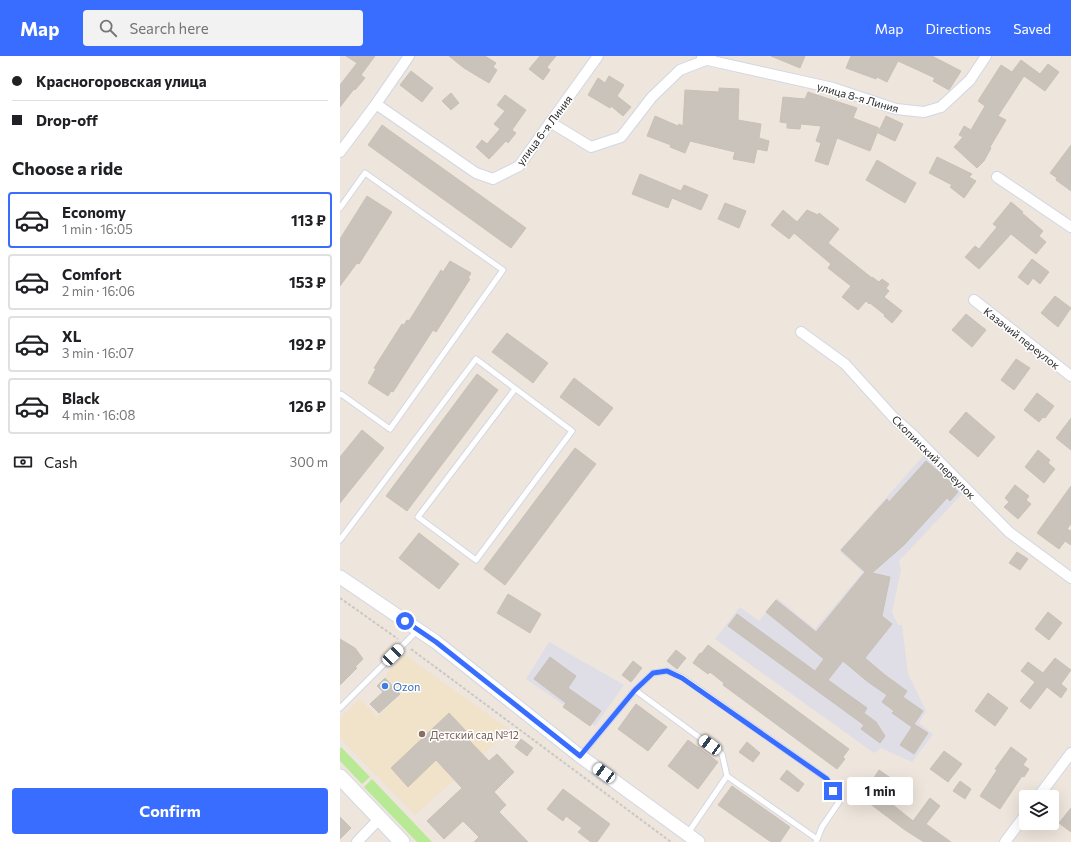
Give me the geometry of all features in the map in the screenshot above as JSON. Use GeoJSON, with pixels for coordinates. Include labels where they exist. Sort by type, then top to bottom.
{"type":"FeatureCollection","features":[{"type":"Feature","properties":{"kind":"main road"},"geometry":{"type":"LineString","coordinates":[[340,777],[402,842]]}},
{"type":"Feature","properties":{"kind":"street"},"geometry":{"type":"LineString","coordinates":[[340,152],[376,104],[409,56]]}},
{"type":"Feature","properties":{"kind":"street","name":"улица 6-я Линия"},"geometry":{"type":"LineString","coordinates":[[376,104],[476,173],[493,179],[519,166],[598,56]]}},
{"type":"Feature","properties":{"kind":"street","name":"улица 8-я Линия"},"geometry":{"type":"LineString","coordinates":[[708,57],[833,88],[896,109],[924,112],[941,107],[970,80],[986,56]]}},
{"type":"Feature","properties":{"kind":"street"},"geometry":{"type":"LineString","coordinates":[[550,122],[591,147],[621,136],[652,97],[680,70],[708,57]]}},
{"type":"Feature","properties":{"kind":"street"},"geometry":{"type":"LineString","coordinates":[[997,177],[1071,227]]}},
{"type":"Feature","properties":{"kind":"street","name":"Казачий переулок"},"geometry":{"type":"LineString","coordinates":[[974,300],[1071,376]]}},
{"type":"Feature","properties":{"kind":"street","name":"Скопинский переулок"},"geometry":{"type":"LineString","coordinates":[[801,332],[845,364],[893,417],[914,436],[1009,532],[1071,578]]}},
{"type":"Feature","properties":{"kind":"street"},"geometry":{"type":"LineString","coordinates":[[340,577],[436,642],[580,756],[698,842]]}},
{"type":"Feature","properties":{"kind":"street"},"geometry":{"type":"LineString","coordinates":[[1043,790],[1071,753]]}},
{"type":"Feature","properties":{"kind":"street"},"geometry":{"type":"LineString","coordinates":[[357,842],[379,819]]}},
{"type":"Feature","properties":{"kind":"street"},"geometry":{"type":"LineString","coordinates":[[1005,842],[1019,823]]}},
{"type":"Feature","properties":{"kind":"lane"},"geometry":{"type":"LineString","coordinates":[[340,208],[365,173],[503,270],[390,429],[340,394]]}},
{"type":"Feature","properties":{"kind":"lane"},"geometry":{"type":"LineString","coordinates":[[340,540],[476,359],[515,388],[572,431],[476,560],[418,517],[515,388]]}},
{"type":"Feature","properties":{"kind":"lane"},"geometry":{"type":"LineString","coordinates":[[340,708],[418,630]]}},
{"type":"Feature","properties":{"kind":"lane"},"geometry":{"type":"LineString","coordinates":[[580,756],[635,690],[653,673],[667,671],[682,678],[827,779],[839,802],[822,828],[817,841],[727,776],[722,754],[635,690]]}},
{"type":"Feature","properties":{"kind":"lane"},"geometry":{"type":"LineString","coordinates":[[687,834],[727,776]]}},
{"type":"Feature","properties":{"kind":"path"},"geometry":{"type":"LineString","coordinates":[[340,598],[671,842]]}},
{"type":"Feature","properties":{"kind":"shaded area"},"geometry":{"type":"Polygon","coordinates":[[[924,455],[963,493],[899,561],[901,570],[892,612],[898,625],[902,625],[908,674],[926,711],[919,723],[933,734],[912,762],[881,748],[874,753],[715,639],[740,607],[759,621],[777,598],[815,629],[863,572],[839,551],[924,455]]]}},
{"type":"Feature","properties":{"kind":"shaded area"},"geometry":{"type":"Polygon","coordinates":[[[549,642],[624,685],[595,726],[526,679],[549,642]]]}},
{"type":"Feature","properties":{"kind":"shaded area","name":"Детский сад №12"},"geometry":{"type":"Polygon","coordinates":[[[405,655],[510,730],[415,815],[340,738],[340,718],[360,699],[377,717],[402,694],[385,676],[405,655]]]}},
{"type":"Feature","properties":{"kind":"green space"},"geometry":{"type":"Polygon","coordinates":[[[341,747],[370,777],[362,784],[340,761],[341,747]]]}},
{"type":"Feature","properties":{"kind":"green space"},"geometry":{"type":"Polygon","coordinates":[[[372,779],[432,842],[417,842],[364,787],[372,779]]]}},
{"type":"Feature","properties":{"kind":"building"},"geometry":{"type":"Polygon","coordinates":[[[346,56],[375,56],[361,75],[365,78],[340,107],[340,85],[357,63],[346,56]]]}},
{"type":"Feature","properties":{"kind":"building"},"geometry":{"type":"Polygon","coordinates":[[[449,56],[485,56],[496,63],[493,67],[497,70],[489,83],[464,68],[449,56]]]}},
{"type":"Feature","properties":{"kind":"building"},"geometry":{"type":"Polygon","coordinates":[[[540,56],[556,56],[547,67],[550,70],[543,80],[529,69],[540,56]]]}},
{"type":"Feature","properties":{"kind":"building"},"geometry":{"type":"Polygon","coordinates":[[[771,56],[805,56],[800,68],[771,56]]]}},
{"type":"Feature","properties":{"kind":"building"},"geometry":{"type":"Polygon","coordinates":[[[851,56],[932,56],[961,71],[949,90],[933,81],[935,78],[898,61],[887,82],[877,77],[876,79],[846,68],[851,56]]]}},
{"type":"Feature","properties":{"kind":"building"},"geometry":{"type":"Polygon","coordinates":[[[1021,60],[1040,74],[1048,64],[1059,72],[1045,91],[1024,76],[998,116],[1006,120],[990,147],[991,148],[984,161],[977,168],[954,147],[963,137],[959,135],[964,126],[971,130],[985,106],[978,101],[1001,65],[1012,72],[1021,60]]]}},
{"type":"Feature","properties":{"kind":"building"},"geometry":{"type":"Polygon","coordinates":[[[411,71],[433,88],[422,102],[400,85],[411,71]]]}},
{"type":"Feature","properties":{"kind":"building"},"geometry":{"type":"Polygon","coordinates":[[[609,76],[624,85],[617,96],[631,107],[623,116],[611,106],[610,108],[588,95],[598,78],[605,83],[609,76]]]}},
{"type":"Feature","properties":{"kind":"building"},"geometry":{"type":"Polygon","coordinates":[[[719,88],[739,89],[738,120],[761,124],[759,138],[769,141],[767,151],[757,149],[754,163],[733,159],[735,152],[690,141],[685,153],[670,147],[671,145],[647,136],[655,116],[678,126],[679,124],[683,126],[685,90],[719,92],[719,88]]]}},
{"type":"Feature","properties":{"kind":"building"},"geometry":{"type":"Polygon","coordinates":[[[808,92],[857,108],[853,118],[879,128],[870,151],[837,138],[828,165],[815,161],[821,143],[816,141],[821,126],[801,124],[800,129],[787,128],[787,123],[780,122],[783,97],[805,99],[808,92]]]}},
{"type":"Feature","properties":{"kind":"building"},"geometry":{"type":"Polygon","coordinates":[[[451,93],[459,103],[451,110],[442,101],[451,93]]]}},
{"type":"Feature","properties":{"kind":"building"},"geometry":{"type":"Polygon","coordinates":[[[505,95],[526,110],[512,130],[516,133],[508,143],[506,141],[489,159],[476,147],[482,140],[487,144],[500,129],[494,124],[505,111],[497,105],[505,95]]]}},
{"type":"Feature","properties":{"kind":"building"},"geometry":{"type":"Polygon","coordinates":[[[886,116],[903,124],[895,141],[878,133],[886,116]]]}},
{"type":"Feature","properties":{"kind":"building"},"geometry":{"type":"Polygon","coordinates":[[[382,125],[526,228],[511,248],[368,145],[382,125]]]}},
{"type":"Feature","properties":{"kind":"building"},"geometry":{"type":"Polygon","coordinates":[[[1071,145],[1071,191],[1056,180],[1057,178],[1050,173],[1071,145]]]}},
{"type":"Feature","properties":{"kind":"building"},"geometry":{"type":"Polygon","coordinates":[[[937,157],[972,174],[969,177],[976,181],[964,198],[950,187],[952,185],[929,173],[937,157]]]}},
{"type":"Feature","properties":{"kind":"building"},"geometry":{"type":"Polygon","coordinates":[[[877,160],[916,183],[905,203],[866,180],[877,160]]]}},
{"type":"Feature","properties":{"kind":"building"},"geometry":{"type":"Polygon","coordinates":[[[640,174],[681,191],[684,185],[708,195],[701,210],[672,198],[668,208],[632,194],[640,174]]]}},
{"type":"Feature","properties":{"kind":"building"},"geometry":{"type":"Polygon","coordinates":[[[367,196],[392,212],[359,264],[357,263],[340,286],[340,239],[367,196]]]}},
{"type":"Feature","properties":{"kind":"building"},"geometry":{"type":"Polygon","coordinates":[[[1011,202],[1043,231],[1039,236],[1046,242],[1036,254],[1011,234],[979,269],[965,257],[975,246],[979,249],[997,227],[993,224],[1011,202]]]}},
{"type":"Feature","properties":{"kind":"building"},"geometry":{"type":"Polygon","coordinates":[[[725,203],[746,211],[739,228],[718,219],[725,203]]]}},
{"type":"Feature","properties":{"kind":"building"},"geometry":{"type":"Polygon","coordinates":[[[783,210],[797,222],[807,210],[818,215],[819,213],[839,229],[828,243],[872,278],[879,282],[882,279],[889,284],[886,288],[889,291],[884,297],[902,311],[892,323],[884,316],[885,315],[866,301],[858,310],[842,297],[851,286],[828,268],[831,264],[794,233],[789,239],[771,225],[783,210]]]}},
{"type":"Feature","properties":{"kind":"building"},"geometry":{"type":"Polygon","coordinates":[[[1032,259],[1049,272],[1040,284],[1033,278],[1028,285],[1018,277],[1032,259]]]}},
{"type":"Feature","properties":{"kind":"building"},"geometry":{"type":"Polygon","coordinates":[[[450,261],[471,273],[468,278],[470,279],[436,332],[433,330],[393,392],[391,391],[388,396],[368,383],[376,369],[374,368],[402,324],[404,325],[407,320],[409,321],[441,270],[443,272],[450,261]]]}},
{"type":"Feature","properties":{"kind":"building"},"geometry":{"type":"Polygon","coordinates":[[[1055,296],[1071,308],[1058,327],[1041,313],[1055,296]]]}},
{"type":"Feature","properties":{"kind":"building"},"geometry":{"type":"Polygon","coordinates":[[[966,314],[986,330],[972,347],[952,330],[966,314]]]}},
{"type":"Feature","properties":{"kind":"building"},"geometry":{"type":"Polygon","coordinates":[[[507,333],[548,363],[533,383],[492,352],[507,333]]]}},
{"type":"Feature","properties":{"kind":"building"},"geometry":{"type":"Polygon","coordinates":[[[1016,359],[1030,368],[1014,390],[1001,380],[1016,359]]]}},
{"type":"Feature","properties":{"kind":"building"},"geometry":{"type":"Polygon","coordinates":[[[477,374],[498,390],[407,511],[386,496],[477,374]]]}},
{"type":"Feature","properties":{"kind":"building"},"geometry":{"type":"Polygon","coordinates":[[[574,378],[613,408],[599,426],[560,397],[574,378]]]}},
{"type":"Feature","properties":{"kind":"building"},"geometry":{"type":"Polygon","coordinates":[[[1037,393],[1054,406],[1045,418],[1043,417],[1039,422],[1024,410],[1037,393]]]}},
{"type":"Feature","properties":{"kind":"building"},"geometry":{"type":"Polygon","coordinates":[[[966,412],[995,437],[978,457],[949,432],[966,412]]]}},
{"type":"Feature","properties":{"kind":"building"},"geometry":{"type":"Polygon","coordinates":[[[1071,418],[1071,450],[1056,438],[1071,418]]]}},
{"type":"Feature","properties":{"kind":"building"},"geometry":{"type":"Polygon","coordinates":[[[362,430],[384,448],[340,503],[340,457],[362,430]]]}},
{"type":"Feature","properties":{"kind":"building"},"geometry":{"type":"Polygon","coordinates":[[[575,448],[596,464],[505,585],[484,569],[575,448]]]}},
{"type":"Feature","properties":{"kind":"building"},"geometry":{"type":"Polygon","coordinates":[[[1038,450],[1050,460],[1048,463],[1055,469],[1044,483],[1025,467],[1038,450]]]}},
{"type":"Feature","properties":{"kind":"building"},"geometry":{"type":"Polygon","coordinates":[[[926,461],[952,483],[958,492],[950,501],[947,498],[904,545],[872,573],[890,577],[882,616],[892,624],[865,658],[907,691],[903,697],[923,711],[912,727],[892,713],[894,711],[882,702],[887,695],[868,682],[843,661],[828,680],[867,708],[864,713],[876,722],[885,736],[880,743],[861,729],[864,725],[728,626],[737,614],[815,671],[824,659],[766,612],[776,600],[816,632],[865,572],[841,550],[887,499],[889,502],[926,461]]]}},
{"type":"Feature","properties":{"kind":"building"},"geometry":{"type":"Polygon","coordinates":[[[1015,485],[1029,496],[1026,500],[1031,504],[1018,519],[1004,507],[1009,502],[1005,498],[1015,485]]]}},
{"type":"Feature","properties":{"kind":"building"},"geometry":{"type":"Polygon","coordinates":[[[1071,486],[1071,524],[1067,529],[1071,531],[1071,545],[1065,541],[1059,549],[1037,533],[1071,486]]]}},
{"type":"Feature","properties":{"kind":"building"},"geometry":{"type":"Polygon","coordinates":[[[419,533],[459,564],[439,589],[399,558],[419,533]]]}},
{"type":"Feature","properties":{"kind":"building"},"geometry":{"type":"Polygon","coordinates":[[[1017,552],[1028,559],[1020,570],[1009,563],[1017,552]]]}},
{"type":"Feature","properties":{"kind":"building"},"geometry":{"type":"Polygon","coordinates":[[[508,594],[541,614],[530,633],[497,613],[508,594]]]}},
{"type":"Feature","properties":{"kind":"building"},"geometry":{"type":"Polygon","coordinates":[[[1048,612],[1062,623],[1049,640],[1035,629],[1048,612]]]}},
{"type":"Feature","properties":{"kind":"building"},"geometry":{"type":"Polygon","coordinates":[[[340,639],[355,648],[363,659],[355,667],[357,668],[340,685],[340,639]]]}},
{"type":"Feature","properties":{"kind":"building"},"geometry":{"type":"Polygon","coordinates":[[[708,645],[849,749],[843,757],[845,759],[837,769],[723,685],[724,683],[710,672],[708,674],[693,663],[708,645]]]}},
{"type":"Feature","properties":{"kind":"building"},"geometry":{"type":"Polygon","coordinates":[[[676,650],[686,658],[677,669],[667,661],[676,650]]]}},
{"type":"Feature","properties":{"kind":"building"},"geometry":{"type":"Polygon","coordinates":[[[550,657],[576,676],[568,688],[601,711],[590,726],[563,707],[566,703],[534,679],[550,657]]]}},
{"type":"Feature","properties":{"kind":"building"},"geometry":{"type":"Polygon","coordinates":[[[1055,658],[1071,670],[1061,684],[1067,689],[1061,698],[1047,687],[1030,709],[1020,701],[1035,682],[1021,671],[1028,662],[1043,673],[1055,658]]]}},
{"type":"Feature","properties":{"kind":"building"},"geometry":{"type":"Polygon","coordinates":[[[633,661],[642,668],[631,682],[622,675],[633,661]]]}},
{"type":"Feature","properties":{"kind":"building"},"geometry":{"type":"Polygon","coordinates":[[[385,678],[400,694],[379,713],[370,704],[383,692],[377,686],[385,678]]]}},
{"type":"Feature","properties":{"kind":"building"},"geometry":{"type":"Polygon","coordinates":[[[988,693],[1008,708],[995,726],[975,711],[988,693]]]}},
{"type":"Feature","properties":{"kind":"building"},"geometry":{"type":"Polygon","coordinates":[[[636,704],[667,727],[648,751],[618,729],[636,704]]]}},
{"type":"Feature","properties":{"kind":"building"},"geometry":{"type":"Polygon","coordinates":[[[449,713],[466,731],[463,734],[489,761],[497,754],[514,772],[494,792],[506,805],[499,812],[528,842],[474,842],[479,837],[463,821],[444,839],[427,821],[462,788],[436,760],[408,787],[391,768],[449,713]]]}},
{"type":"Feature","properties":{"kind":"building"},"geometry":{"type":"Polygon","coordinates":[[[914,724],[928,733],[914,754],[900,745],[914,724]]]}},
{"type":"Feature","properties":{"kind":"building"},"geometry":{"type":"Polygon","coordinates":[[[521,739],[533,748],[527,756],[515,747],[521,739]]]}},
{"type":"Feature","properties":{"kind":"building"},"geometry":{"type":"Polygon","coordinates":[[[688,740],[718,762],[698,789],[668,766],[688,740]]]}},
{"type":"Feature","properties":{"kind":"building"},"geometry":{"type":"Polygon","coordinates":[[[747,742],[760,753],[753,762],[739,752],[747,742]]]}},
{"type":"Feature","properties":{"kind":"building"},"geometry":{"type":"Polygon","coordinates":[[[1011,747],[1027,759],[1023,765],[1029,769],[1024,777],[1022,776],[1000,809],[980,796],[997,770],[995,769],[1011,747]]]}},
{"type":"Feature","properties":{"kind":"building"},"geometry":{"type":"Polygon","coordinates":[[[944,751],[962,764],[948,782],[930,769],[944,751]]]}},
{"type":"Feature","properties":{"kind":"building"},"geometry":{"type":"Polygon","coordinates":[[[787,770],[804,784],[798,792],[780,779],[787,770]]]}},
{"type":"Feature","properties":{"kind":"building"},"geometry":{"type":"Polygon","coordinates":[[[879,770],[892,779],[888,785],[896,791],[888,801],[913,821],[930,798],[940,806],[926,824],[951,842],[924,842],[905,830],[869,803],[871,800],[859,791],[869,777],[873,779],[879,770]]]}},
{"type":"Feature","properties":{"kind":"building"},"geometry":{"type":"Polygon","coordinates":[[[960,781],[971,789],[965,799],[953,791],[960,781]]]}},
{"type":"Feature","properties":{"kind":"building"},"geometry":{"type":"Polygon","coordinates":[[[732,786],[790,827],[780,842],[771,842],[718,805],[732,786]]]}},
{"type":"Feature","properties":{"kind":"building"},"geometry":{"type":"Polygon","coordinates":[[[563,789],[610,824],[597,842],[591,842],[578,832],[582,828],[566,816],[563,821],[547,809],[563,789]]]}},
{"type":"Feature","properties":{"kind":"building"},"geometry":{"type":"Polygon","coordinates":[[[1071,808],[1071,832],[1059,823],[1071,808]]]}},
{"type":"Feature","properties":{"kind":"building"},"geometry":{"type":"Polygon","coordinates":[[[340,817],[351,828],[340,839],[340,817]]]}},
{"type":"Feature","properties":{"kind":"place","name":"Ozon"},"geometry":{"type":"Point","coordinates":[385,686]}},
{"type":"Feature","properties":{"kind":"place","name":"Детский сад №12"},"geometry":{"type":"Point","coordinates":[422,734]}},
{"type":"Feature","properties":{"kind":"route"},"geometry":{"type":"LineString","coordinates":[[405,621],[436,642],[580,756],[635,690],[653,673],[667,671],[682,678],[827,779],[833,791]]}}]}
